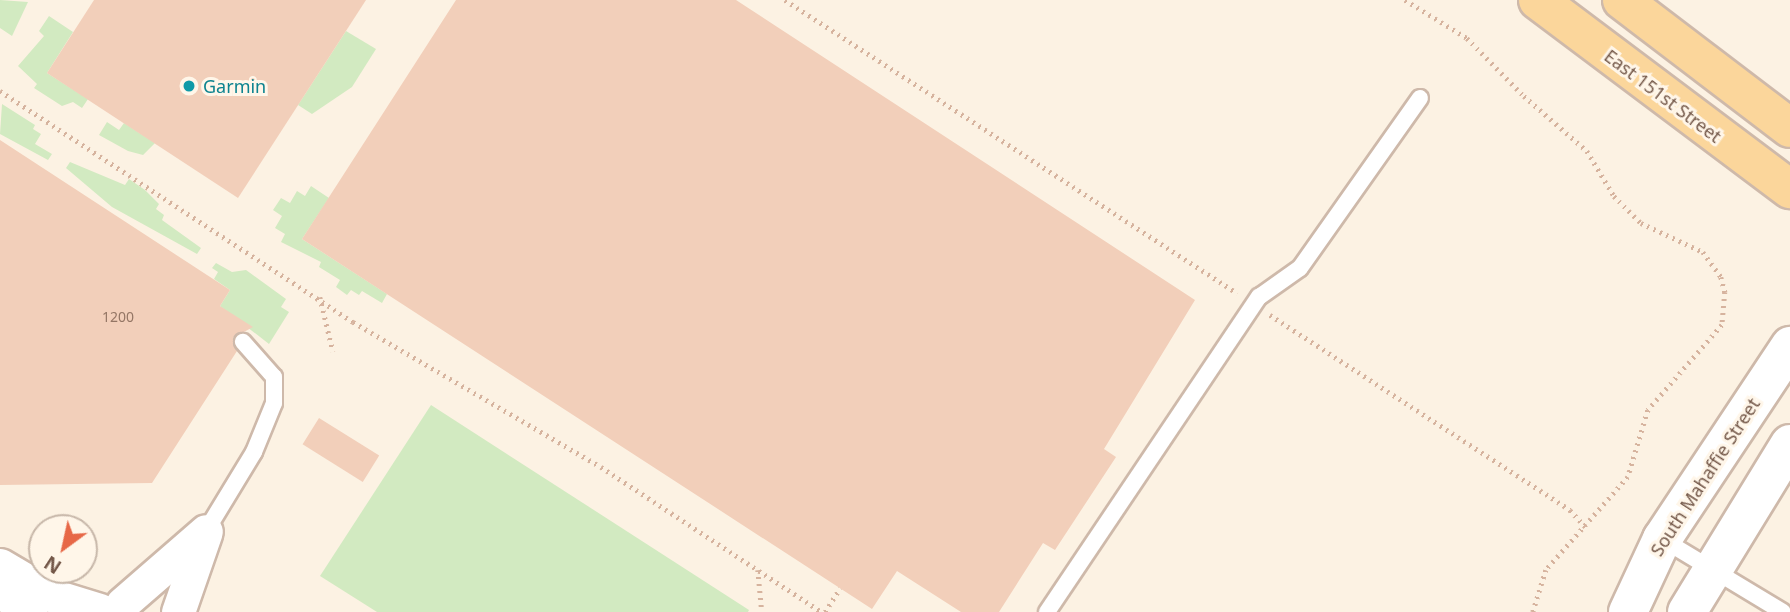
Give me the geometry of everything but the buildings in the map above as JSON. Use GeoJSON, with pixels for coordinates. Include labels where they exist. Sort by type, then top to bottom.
{"type":"FeatureCollection","features":[{"type":"Feature","properties":{"kind":"main road","name":"East 151st Street"},"geometry":{"type":"LineString","coordinates":[[1538,0],[1790,189]]}},
{"type":"Feature","properties":{"kind":"main road"},"geometry":{"type":"LineString","coordinates":[[1622,0],[1790,128]]}},
{"type":"Feature","properties":{"kind":"street","name":"South Mahaffie Street"},"geometry":{"type":"LineString","coordinates":[[1628,612],[1662,539],[1790,346]]}},
{"type":"Feature","properties":{"kind":"street"},"geometry":{"type":"LineString","coordinates":[[1687,612],[1712,566],[1790,444]]}},
{"type":"Feature","properties":{"kind":"street"},"geometry":{"type":"LineString","coordinates":[[0,565],[51,595],[118,610],[205,531]]}},
{"type":"Feature","properties":{"kind":"street"},"geometry":{"type":"LineString","coordinates":[[178,612],[205,531]]}},
{"type":"Feature","properties":{"kind":"street"},"geometry":{"type":"LineString","coordinates":[[0,591],[30,612]]}},
{"type":"Feature","properties":{"kind":"lane"},"geometry":{"type":"LineString","coordinates":[[1047,612],[1254,304],[1300,268],[1420,98]]}},
{"type":"Feature","properties":{"kind":"lane"},"geometry":{"type":"LineString","coordinates":[[205,531],[254,452],[274,403],[274,377],[243,342]]}},
{"type":"Feature","properties":{"kind":"lane"},"geometry":{"type":"LineString","coordinates":[[1662,539],[1712,566],[1783,612]]}},
{"type":"Feature","properties":{"kind":"path"},"geometry":{"type":"LineString","coordinates":[[785,0],[1570,510],[1586,527]]}},
{"type":"Feature","properties":{"kind":"path"},"geometry":{"type":"LineString","coordinates":[[1405,0],[1467,38],[1524,96],[1587,150],[1614,195],[1641,223],[1703,252],[1721,277],[1727,309],[1722,326],[1648,410],[1628,477],[1546,570],[1533,612]]}},
{"type":"Feature","properties":{"kind":"path"},"geometry":{"type":"LineString","coordinates":[[0,92],[320,296],[353,322],[601,467],[824,612],[840,588]]}},
{"type":"Feature","properties":{"kind":"path"},"geometry":{"type":"LineString","coordinates":[[320,296],[333,351]]}},
{"type":"Feature","properties":{"kind":"path"},"geometry":{"type":"LineString","coordinates":[[758,570],[761,612]]}},
{"type":"Feature","properties":{"kind":"green space"},"geometry":{"type":"Polygon","coordinates":[[[0,0],[28,2],[12,36],[0,28],[0,0]]]}},
{"type":"Feature","properties":{"kind":"green space"},"geometry":{"type":"Polygon","coordinates":[[[49,16],[73,32],[47,73],[88,99],[82,108],[73,102],[62,106],[34,88],[37,84],[18,66],[44,36],[39,31],[49,16]]]}},
{"type":"Feature","properties":{"kind":"green space"},"geometry":{"type":"Polygon","coordinates":[[[346,31],[376,49],[352,87],[312,114],[298,105],[346,31]]]}},
{"type":"Feature","properties":{"kind":"green space"},"geometry":{"type":"Polygon","coordinates":[[[2,104],[35,125],[33,129],[41,134],[35,144],[52,154],[48,160],[0,134],[2,104]]]}},
{"type":"Feature","properties":{"kind":"green space"},"geometry":{"type":"Polygon","coordinates":[[[107,122],[119,130],[124,123],[155,143],[143,155],[128,151],[99,135],[107,122]]]}},
{"type":"Feature","properties":{"kind":"green space"},"geometry":{"type":"Polygon","coordinates":[[[70,162],[125,185],[129,179],[145,190],[159,204],[156,209],[164,215],[162,220],[201,248],[197,254],[112,207],[66,168],[70,162]]]}},
{"type":"Feature","properties":{"kind":"green space"},"geometry":{"type":"Polygon","coordinates":[[[311,186],[329,198],[302,239],[387,294],[382,303],[362,291],[359,295],[351,290],[347,295],[336,287],[340,280],[319,267],[321,262],[281,242],[285,234],[275,228],[282,216],[273,210],[281,198],[290,203],[297,191],[305,196],[311,186]]]}},
{"type":"Feature","properties":{"kind":"green space"},"geometry":{"type":"Polygon","coordinates":[[[216,263],[232,272],[246,270],[286,299],[281,307],[289,312],[269,344],[220,306],[230,290],[214,279],[218,272],[212,268],[216,263]]]}},
{"type":"Feature","properties":{"kind":"green space"},"geometry":{"type":"Polygon","coordinates":[[[431,405],[749,610],[748,612],[377,612],[320,576],[431,405]]]}},
{"type":"Feature","properties":{"kind":"place","name":"Garmin"},"geometry":{"type":"Point","coordinates":[189,86]}}]}
